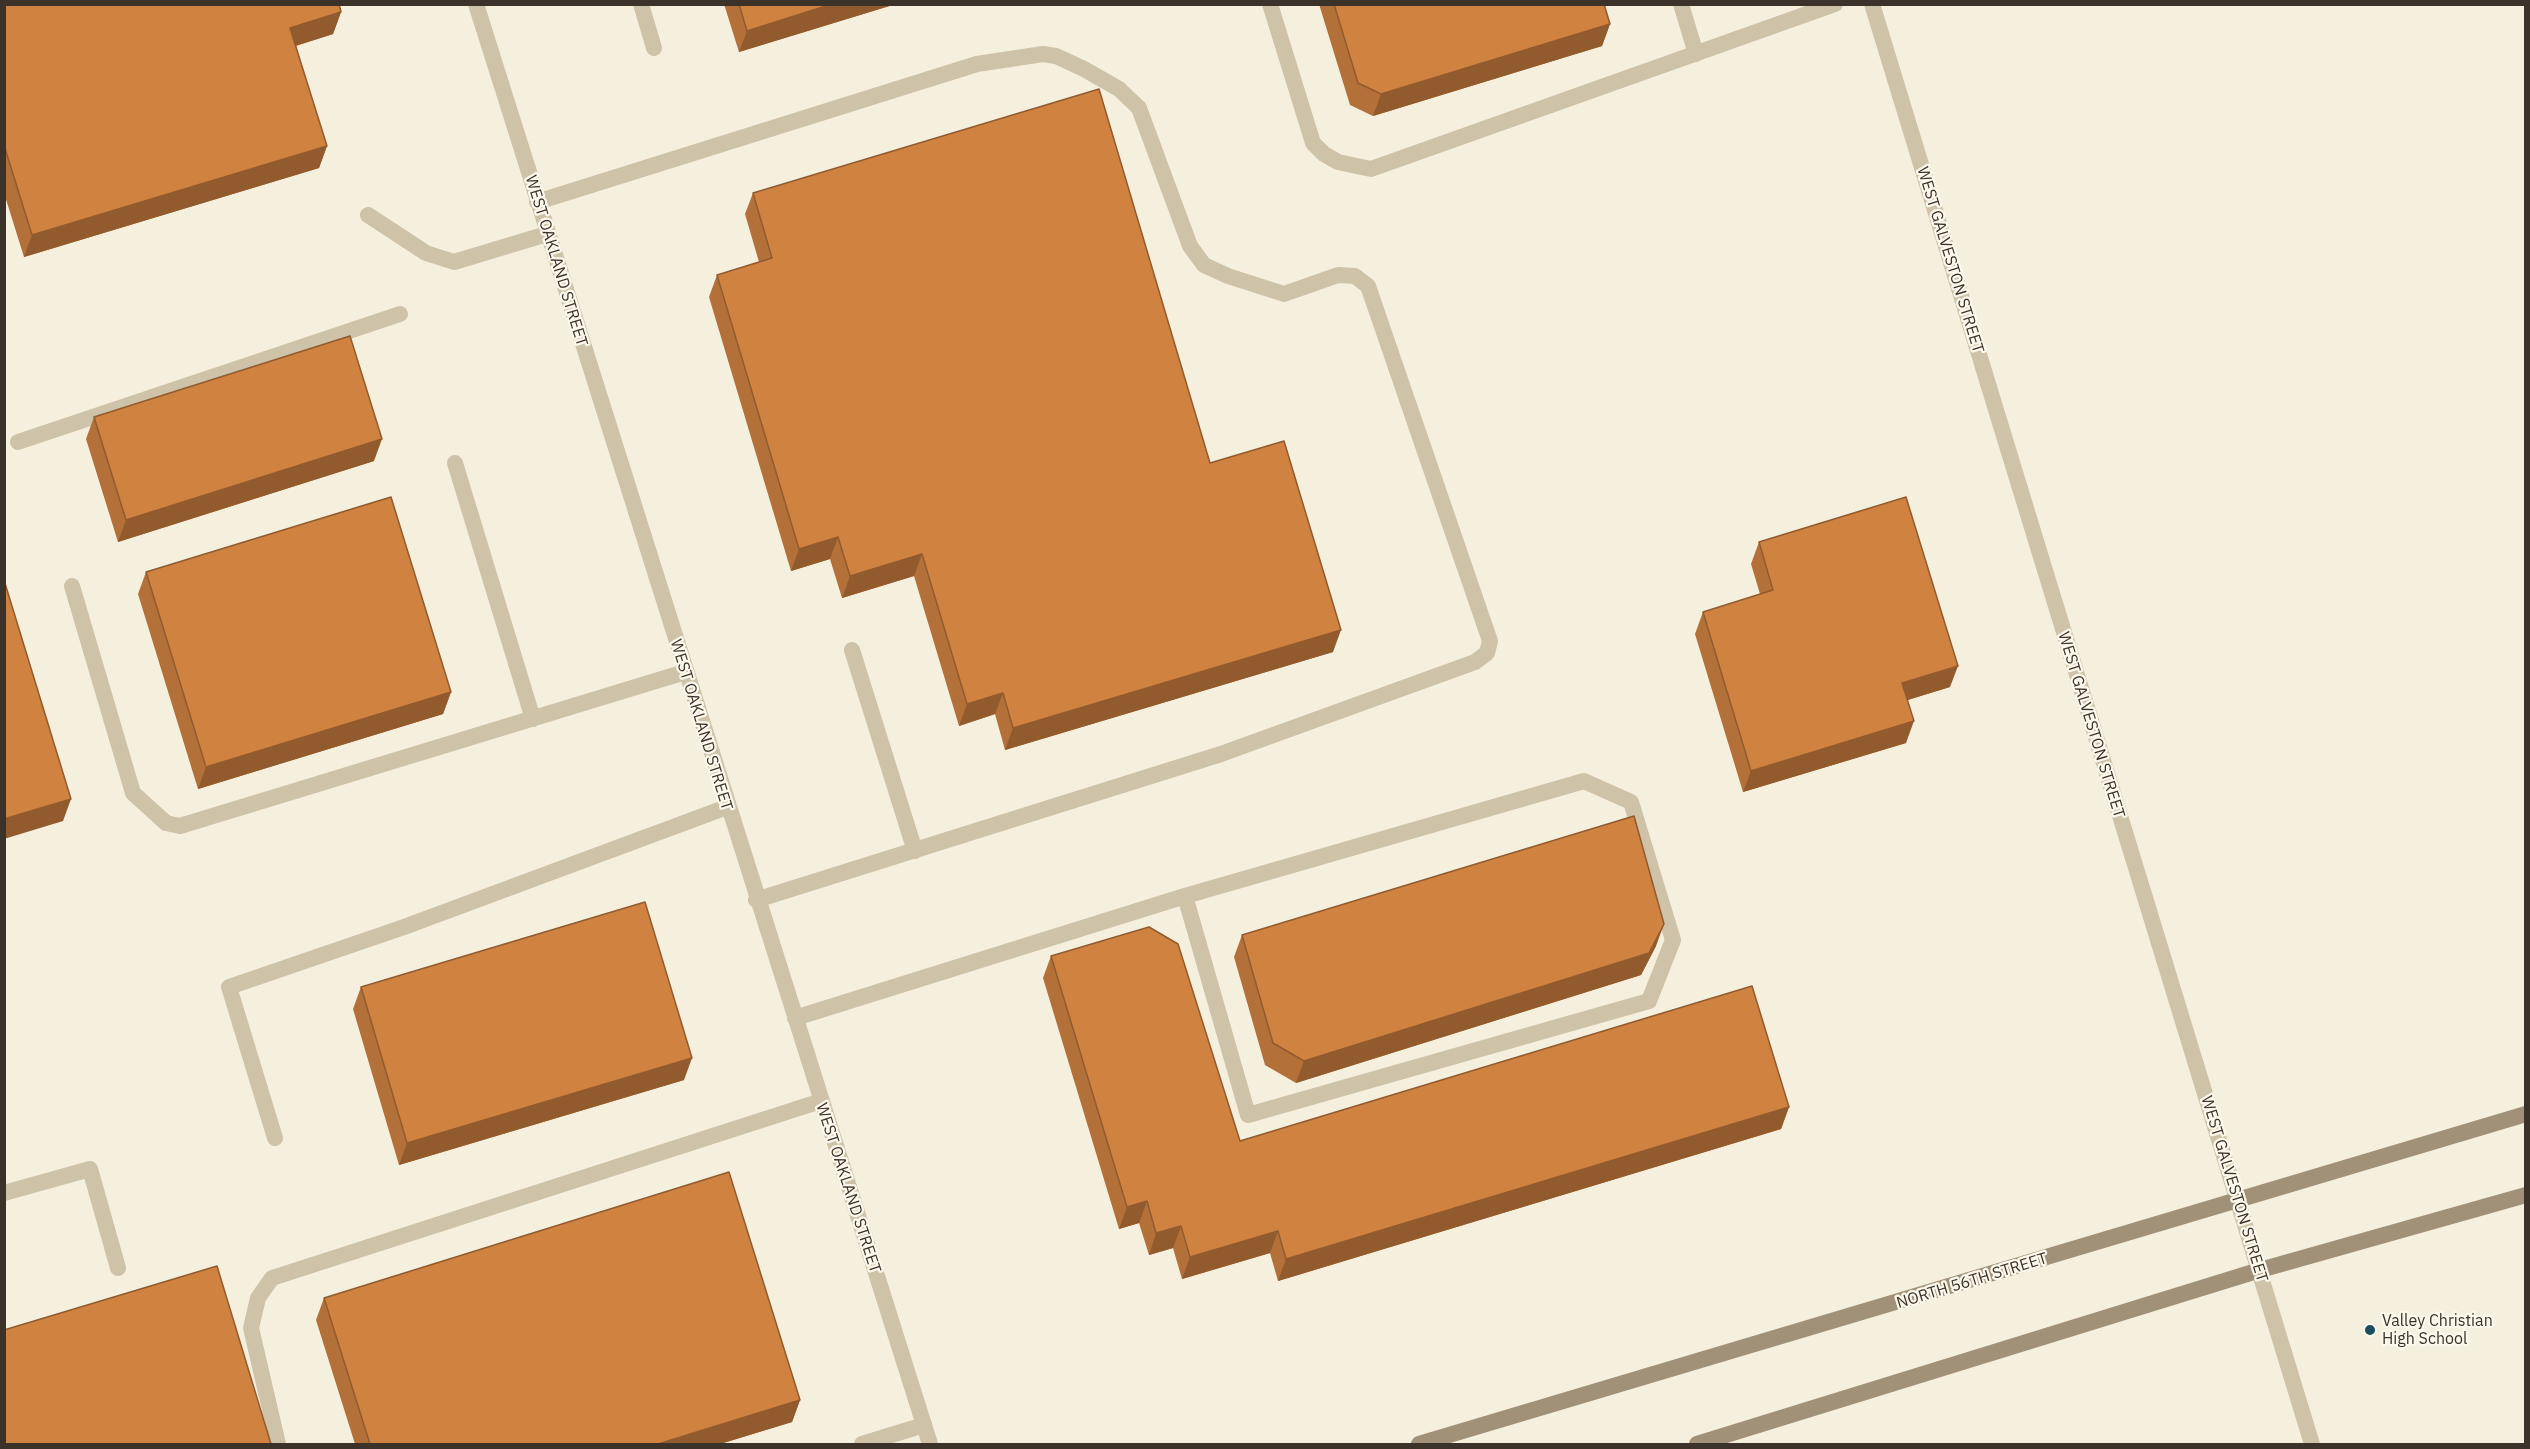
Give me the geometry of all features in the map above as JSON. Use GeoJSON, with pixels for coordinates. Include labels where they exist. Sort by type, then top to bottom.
{"type":"FeatureCollection","features":[{"type":"Feature","properties":{"kind":"main road","name":"NORTH 56TH STREET"},"geometry":{"type":"LineString","coordinates":[[1419,1444],[2526,1114]]}},
{"type":"Feature","properties":{"kind":"main road"},"geometry":{"type":"LineString","coordinates":[[1698,1444],[2259,1270],[2526,1195]]}},
{"type":"Feature","properties":{"kind":"street","name":"WEST OAKLAND STREET"},"geometry":{"type":"LineString","coordinates":[[476,4],[756,900],[930,1444]]}},
{"type":"Feature","properties":{"kind":"street"},"geometry":{"type":"LineString","coordinates":[[641,4],[654,48]]}},
{"type":"Feature","properties":{"kind":"street"},"geometry":{"type":"LineString","coordinates":[[1270,4],[1313,143],[1324,154],[1356,168],[1371,169],[1835,4]]}},
{"type":"Feature","properties":{"kind":"street"},"geometry":{"type":"LineString","coordinates":[[1681,4],[1696,54]]}},
{"type":"Feature","properties":{"kind":"street","name":"WEST GALVESTON STREET"},"geometry":{"type":"LineString","coordinates":[[1872,4],[2312,1444]]}},
{"type":"Feature","properties":{"kind":"street"},"geometry":{"type":"LineString","coordinates":[[537,202],[977,64],[1043,54],[1056,56],[1119,89],[1139,108],[1190,246],[1204,265],[1228,276],[1284,294],[1338,275],[1355,276],[1368,286],[1490,641],[1487,653],[1475,662],[1221,753],[756,900]]}},
{"type":"Feature","properties":{"kind":"street"},"geometry":{"type":"LineString","coordinates":[[368,215],[426,253],[454,262],[547,234]]}},
{"type":"Feature","properties":{"kind":"street"},"geometry":{"type":"LineString","coordinates":[[18,442],[400,314]]}},
{"type":"Feature","properties":{"kind":"street"},"geometry":{"type":"LineString","coordinates":[[455,463],[533,719]]}},
{"type":"Feature","properties":{"kind":"street"},"geometry":{"type":"LineString","coordinates":[[72,586],[134,793],[166,823],[180,826],[685,672]]}},
{"type":"Feature","properties":{"kind":"street"},"geometry":{"type":"LineString","coordinates":[[852,651],[915,851]]}},
{"type":"Feature","properties":{"kind":"street"},"geometry":{"type":"LineString","coordinates":[[795,1018],[1185,896],[1584,781],[1631,802],[1673,940],[1649,1001],[1248,1115],[1185,896]]}},
{"type":"Feature","properties":{"kind":"street"},"geometry":{"type":"LineString","coordinates":[[275,1138],[229,987],[404,927],[727,807]]}},
{"type":"Feature","properties":{"kind":"street"},"geometry":{"type":"LineString","coordinates":[[278,1444],[250,1328],[258,1298],[272,1278],[821,1101]]}},
{"type":"Feature","properties":{"kind":"street"},"geometry":{"type":"LineString","coordinates":[[4,1193],[90,1169],[118,1268]]}},
{"type":"Feature","properties":{"kind":"street"},"geometry":{"type":"LineString","coordinates":[[862,1444],[924,1425]]}},
{"type":"Feature","properties":{"kind":"building"},"geometry":{"type":"Polygon","coordinates":[[[4,4],[339,4],[341,12],[290,28],[327,146],[32,235],[4,145],[4,4]]]}},
{"type":"Feature","properties":{"kind":"building"},"geometry":{"type":"Polygon","coordinates":[[[739,4],[832,4],[747,31],[739,4]]]}},
{"type":"Feature","properties":{"kind":"building"},"geometry":{"type":"Polygon","coordinates":[[[1334,4],[1604,4],[1610,24],[1381,94],[1358,83],[1334,4]]]}},
{"type":"Feature","properties":{"kind":"building"},"geometry":{"type":"Polygon","coordinates":[[[1099,89],[1210,463],[1284,441],[1341,630],[1013,728],[1003,693],[967,704],[922,554],[850,576],[838,537],[799,549],[717,275],[772,258],[753,193],[1099,89]]]}},
{"type":"Feature","properties":{"kind":"building"},"geometry":{"type":"Polygon","coordinates":[[[350,336],[382,439],[126,520],[94,417],[350,336]]]}},
{"type":"Feature","properties":{"kind":"building"},"geometry":{"type":"Polygon","coordinates":[[[391,497],[451,692],[206,767],[146,572],[391,497]]]}},
{"type":"Feature","properties":{"kind":"building"},"geometry":{"type":"Polygon","coordinates":[[[1906,497],[1958,666],[1902,683],[1914,721],[1751,771],[1703,612],[1773,590],[1759,542],[1906,497]]]}},
{"type":"Feature","properties":{"kind":"building"},"geometry":{"type":"Polygon","coordinates":[[[4,580],[71,799],[4,819],[4,580]]]}},
{"type":"Feature","properties":{"kind":"building"},"geometry":{"type":"Polygon","coordinates":[[[1634,816],[1664,924],[1649,953],[1304,1061],[1273,1043],[1242,935],[1634,816]]]}},
{"type":"Feature","properties":{"kind":"building"},"geometry":{"type":"Polygon","coordinates":[[[645,902],[692,1058],[407,1143],[361,987],[645,902]]]}},
{"type":"Feature","properties":{"kind":"building"},"geometry":{"type":"Polygon","coordinates":[[[1149,927],[1178,944],[1240,1141],[1752,986],[1789,1107],[1286,1259],[1278,1231],[1190,1257],[1181,1226],[1156,1233],[1147,1201],[1127,1207],[1051,956],[1149,927]]]}},
{"type":"Feature","properties":{"kind":"building"},"geometry":{"type":"Polygon","coordinates":[[[729,1172],[800,1400],[658,1444],[370,1444],[324,1298],[729,1172]]]}},
{"type":"Feature","properties":{"kind":"building"},"geometry":{"type":"Polygon","coordinates":[[[217,1266],[271,1444],[4,1444],[4,1330],[217,1266]]]}},
{"type":"Feature","properties":{"kind":"place","name":"Valley Christian High School"},"geometry":{"type":"Point","coordinates":[2370,1330]}}]}
